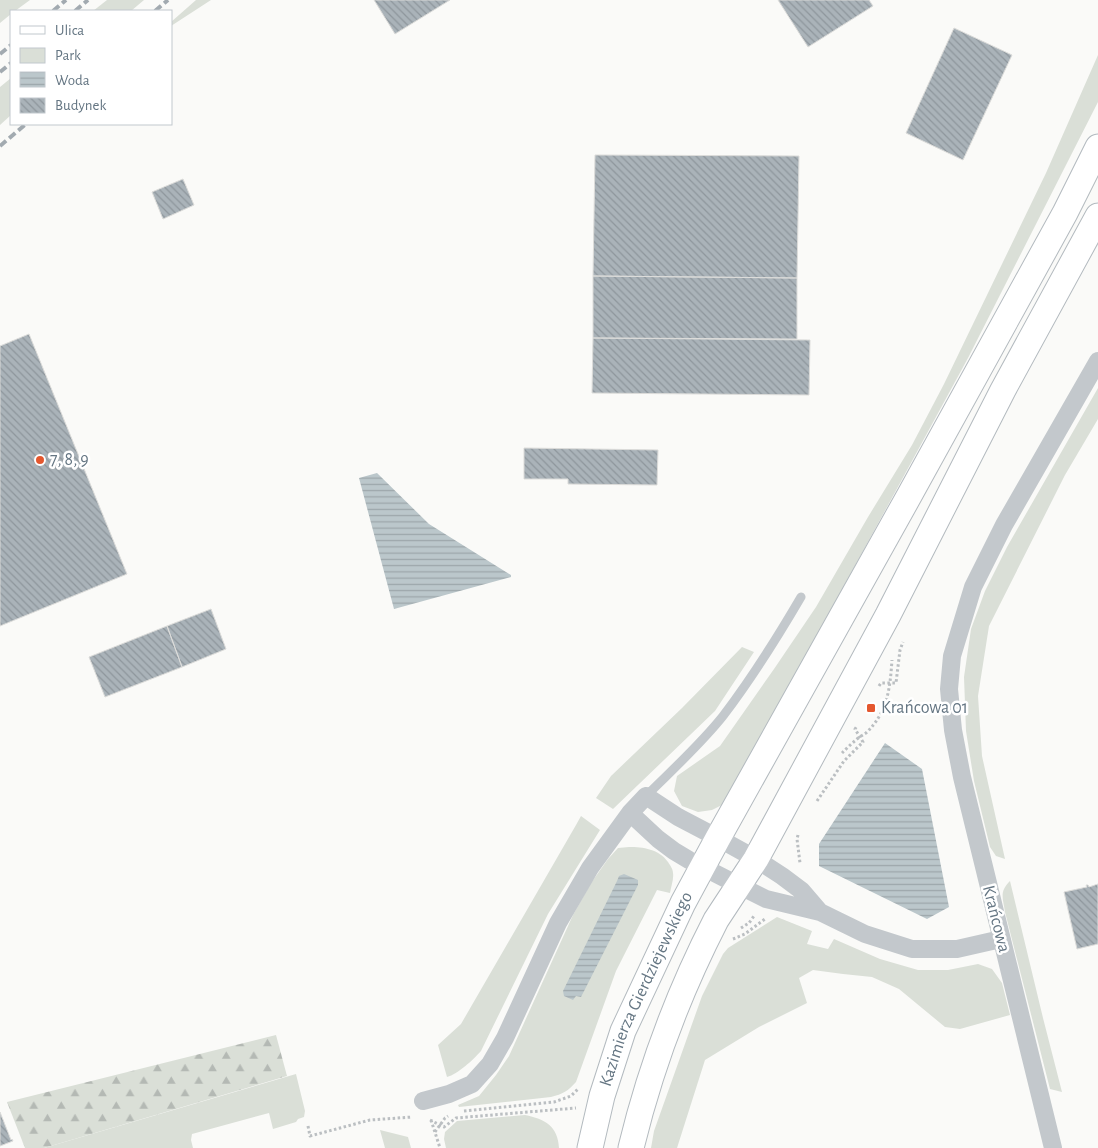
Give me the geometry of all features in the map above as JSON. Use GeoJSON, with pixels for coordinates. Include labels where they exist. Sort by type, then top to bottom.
{"type":"FeatureCollection","features":[{"type":"Feature","properties":{"kind":"street","name":"Kazimierza Gierdziejewskiego"},"geometry":{"type":"LineString","coordinates":[[590,1148],[602,1096],[623,1032],[678,913],[1065,213],[1098,147]]}},
{"type":"Feature","properties":{"kind":"street","name":"Kazimierza Gierdziejewskiego"},"geometry":{"type":"LineString","coordinates":[[631,1148],[640,1111],[662,1043],[683,989],[716,920],[756,859],[888,615],[1003,390],[1098,216]]}},
{"type":"Feature","properties":{"kind":"street","name":"Krańcowa"},"geometry":{"type":"LineString","coordinates":[[1053,1148],[962,777],[953,730],[949,689],[952,656],[973,586],[1004,525],[1098,361]]}},
{"type":"Feature","properties":{"kind":"street"},"geometry":{"type":"LineString","coordinates":[[423,1101],[449,1094],[472,1084],[490,1064],[505,1038],[558,923],[590,868],[630,813],[646,796],[678,817],[756,859],[782,876],[802,891],[820,912]]}},
{"type":"Feature","properties":{"kind":"street"},"geometry":{"type":"LineString","coordinates":[[630,813],[674,851],[738,886],[766,899],[820,912],[865,934],[912,949],[957,949],[1001,940]]}},
{"type":"Feature","properties":{"kind":"lane"},"geometry":{"type":"LineString","coordinates":[[646,796],[722,717],[770,648],[801,597]]}},
{"type":"Feature","properties":{"kind":"path"},"geometry":{"type":"LineString","coordinates":[[732,928],[741,928],[749,923],[755,915]]}},
{"type":"Feature","properties":{"kind":"path"},"geometry":{"type":"LineString","coordinates":[[727,939],[734,939],[745,934],[766,917]]}},
{"type":"Feature","properties":{"kind":"path"},"geometry":{"type":"LineString","coordinates":[[459,1111],[554,1102],[571,1096],[582,1083]]}},
{"type":"Feature","properties":{"kind":"path"},"geometry":{"type":"LineString","coordinates":[[423,1101],[440,1148]]}},
{"type":"Feature","properties":{"kind":"path"},"geometry":{"type":"LineString","coordinates":[[435,1132],[445,1118],[451,1114]]}},
{"type":"Feature","properties":{"kind":"green space"},"geometry":{"type":"Polygon","coordinates":[[[0,0],[30,0],[16,10],[10,10],[10,15],[0,23],[0,0]]]}},
{"type":"Feature","properties":{"kind":"green space"},"geometry":{"type":"Polygon","coordinates":[[[107,0],[144,0],[132,10],[94,10],[107,0]]]}},
{"type":"Feature","properties":{"kind":"green space"},"geometry":{"type":"Polygon","coordinates":[[[196,0],[211,0],[172,25],[172,21],[196,0]]]}},
{"type":"Feature","properties":{"kind":"green space"},"geometry":{"type":"Polygon","coordinates":[[[1098,55],[1098,102],[968,358],[726,803],[712,810],[698,812],[682,806],[674,791],[677,776],[720,746],[816,607],[912,445],[944,384],[1046,173],[1098,55]]]}},
{"type":"Feature","properties":{"kind":"green space"},"geometry":{"type":"Polygon","coordinates":[[[10,79],[10,116],[0,125],[0,87],[10,79]]]}},
{"type":"Feature","properties":{"kind":"green space"},"geometry":{"type":"Polygon","coordinates":[[[1098,388],[1098,419],[1065,475],[989,626],[978,696],[982,756],[1005,859],[996,856],[990,847],[974,781],[966,731],[964,677],[971,629],[985,591],[1007,547],[1098,388]]]}},
{"type":"Feature","properties":{"kind":"green space"},"geometry":{"type":"Polygon","coordinates":[[[742,647],[754,652],[715,711],[613,809],[596,798],[611,776],[742,647]]]}},
{"type":"Feature","properties":{"kind":"green space"},"geometry":{"type":"Polygon","coordinates":[[[581,816],[600,830],[548,914],[481,1051],[460,1070],[447,1077],[438,1045],[461,1024],[581,816]]]}},
{"type":"Feature","properties":{"kind":"green space"},"geometry":{"type":"Polygon","coordinates":[[[629,847],[650,850],[660,854],[673,872],[673,880],[670,893],[657,890],[616,971],[576,1082],[565,1092],[551,1097],[459,1107],[458,1105],[479,1096],[509,1056],[573,915],[591,883],[618,848],[629,847]]]}},
{"type":"Feature","properties":{"kind":"green space"},"geometry":{"type":"Polygon","coordinates":[[[1010,881],[1062,1092],[1050,1089],[1005,912],[1003,892],[1010,881]]]}},
{"type":"Feature","properties":{"kind":"green space"},"geometry":{"type":"Polygon","coordinates":[[[777,917],[812,931],[807,944],[828,949],[834,939],[880,959],[918,970],[948,970],[978,964],[992,969],[1002,983],[1010,1015],[960,1029],[945,1027],[899,989],[872,977],[813,970],[799,978],[807,1003],[759,1027],[705,1060],[677,1148],[651,1148],[654,1131],[702,996],[723,954],[728,948],[777,917]]]}},
{"type":"Feature","properties":{"kind":"green space"},"geometry":{"type":"Polygon","coordinates":[[[276,1035],[287,1076],[44,1148],[25,1148],[7,1102],[276,1035]]]}},
{"type":"Feature","properties":{"kind":"green space"},"geometry":{"type":"Polygon","coordinates":[[[296,1074],[305,1111],[304,1117],[296,1122],[273,1129],[269,1113],[192,1134],[193,1148],[44,1148],[296,1074]]]}},
{"type":"Feature","properties":{"kind":"green space"},"geometry":{"type":"Polygon","coordinates":[[[525,1115],[544,1121],[549,1125],[556,1134],[559,1148],[446,1148],[445,1132],[457,1121],[525,1115]]]}},
{"type":"Feature","properties":{"kind":"green space"},"geometry":{"type":"Polygon","coordinates":[[[380,1130],[408,1137],[411,1148],[385,1148],[380,1130]]]}},
{"type":"Feature","properties":{"kind":"water"},"geometry":{"type":"Polygon","coordinates":[[[377,473],[429,524],[511,575],[511,577],[394,609],[359,478],[377,473]]]}},
{"type":"Feature","properties":{"kind":"water"},"geometry":{"type":"Polygon","coordinates":[[[885,743],[922,769],[949,907],[927,919],[819,866],[819,844],[885,743]]]}},
{"type":"Feature","properties":{"kind":"water"},"geometry":{"type":"Polygon","coordinates":[[[624,874],[638,880],[638,885],[581,997],[576,996],[573,1000],[564,996],[563,991],[619,876],[624,874]]]}},
{"type":"Feature","properties":{"kind":"building"},"geometry":{"type":"Polygon","coordinates":[[[374,0],[450,0],[395,34],[374,0]]]}},
{"type":"Feature","properties":{"kind":"building"},"geometry":{"type":"Polygon","coordinates":[[[778,0],[869,0],[873,6],[808,47],[778,0]]]}},
{"type":"Feature","properties":{"kind":"building"},"geometry":{"type":"Polygon","coordinates":[[[954,28],[1012,55],[963,160],[906,133],[954,28]]]}},
{"type":"Feature","properties":{"kind":"building"},"geometry":{"type":"Polygon","coordinates":[[[595,155],[799,156],[797,278],[593,276],[595,155]]]}},
{"type":"Feature","properties":{"kind":"building"},"geometry":{"type":"Polygon","coordinates":[[[183,179],[194,205],[163,219],[152,192],[183,179]]]}},
{"type":"Feature","properties":{"kind":"building"},"geometry":{"type":"Polygon","coordinates":[[[593,276],[797,278],[797,339],[593,338],[593,276]]]}},
{"type":"Feature","properties":{"kind":"building","name":"7, 8, 9"},"geometry":{"type":"Polygon","coordinates":[[[29,334],[127,574],[0,626],[0,346],[29,334]]]}},
{"type":"Feature","properties":{"kind":"building"},"geometry":{"type":"Polygon","coordinates":[[[593,338],[810,340],[809,395],[592,393],[593,338]]]}},
{"type":"Feature","properties":{"kind":"building"},"geometry":{"type":"Polygon","coordinates":[[[524,448],[658,450],[657,485],[568,484],[568,479],[524,479],[524,448]]]}},
{"type":"Feature","properties":{"kind":"building"},"geometry":{"type":"Polygon","coordinates":[[[211,609],[226,649],[182,667],[167,626],[211,609]]]}},
{"type":"Feature","properties":{"kind":"building"},"geometry":{"type":"Polygon","coordinates":[[[167,626],[182,667],[105,697],[89,657],[167,626]]]}},
{"type":"Feature","properties":{"kind":"building"},"geometry":{"type":"Polygon","coordinates":[[[1098,884],[1098,944],[1077,949],[1064,892],[1087,887],[1086,885],[1089,887],[1098,884]]]}},
{"type":"Feature","properties":{"kind":"building"},"geometry":{"type":"Polygon","coordinates":[[[0,1112],[13,1141],[0,1146],[0,1112]]]}},
{"type":"Feature","properties":{"kind":"railway"},"geometry":{"type":"LineString","coordinates":[[54,10],[66,0]]}},
{"type":"Feature","properties":{"kind":"railway"},"geometry":{"type":"LineString","coordinates":[[76,10],[88,0]]}},
{"type":"Feature","properties":{"kind":"railway"},"geometry":{"type":"LineString","coordinates":[[156,10],[168,0]]}},
{"type":"Feature","properties":{"kind":"railway"},"geometry":{"type":"LineString","coordinates":[[0,54],[10,46]]}},
{"type":"Feature","properties":{"kind":"railway"},"geometry":{"type":"LineString","coordinates":[[0,72],[10,64]]}},
{"type":"Feature","properties":{"kind":"railway"},"geometry":{"type":"LineString","coordinates":[[0,146],[25,125]]}},
{"type":"Feature","properties":{"kind":"place","name":"7, 8, 9"},"geometry":{"type":"Point","coordinates":[40,460]}},
{"type":"Feature","properties":{"kind":"place","name":"Krańcowa 01"},"geometry":{"type":"Point","coordinates":[871,708]}}]}
